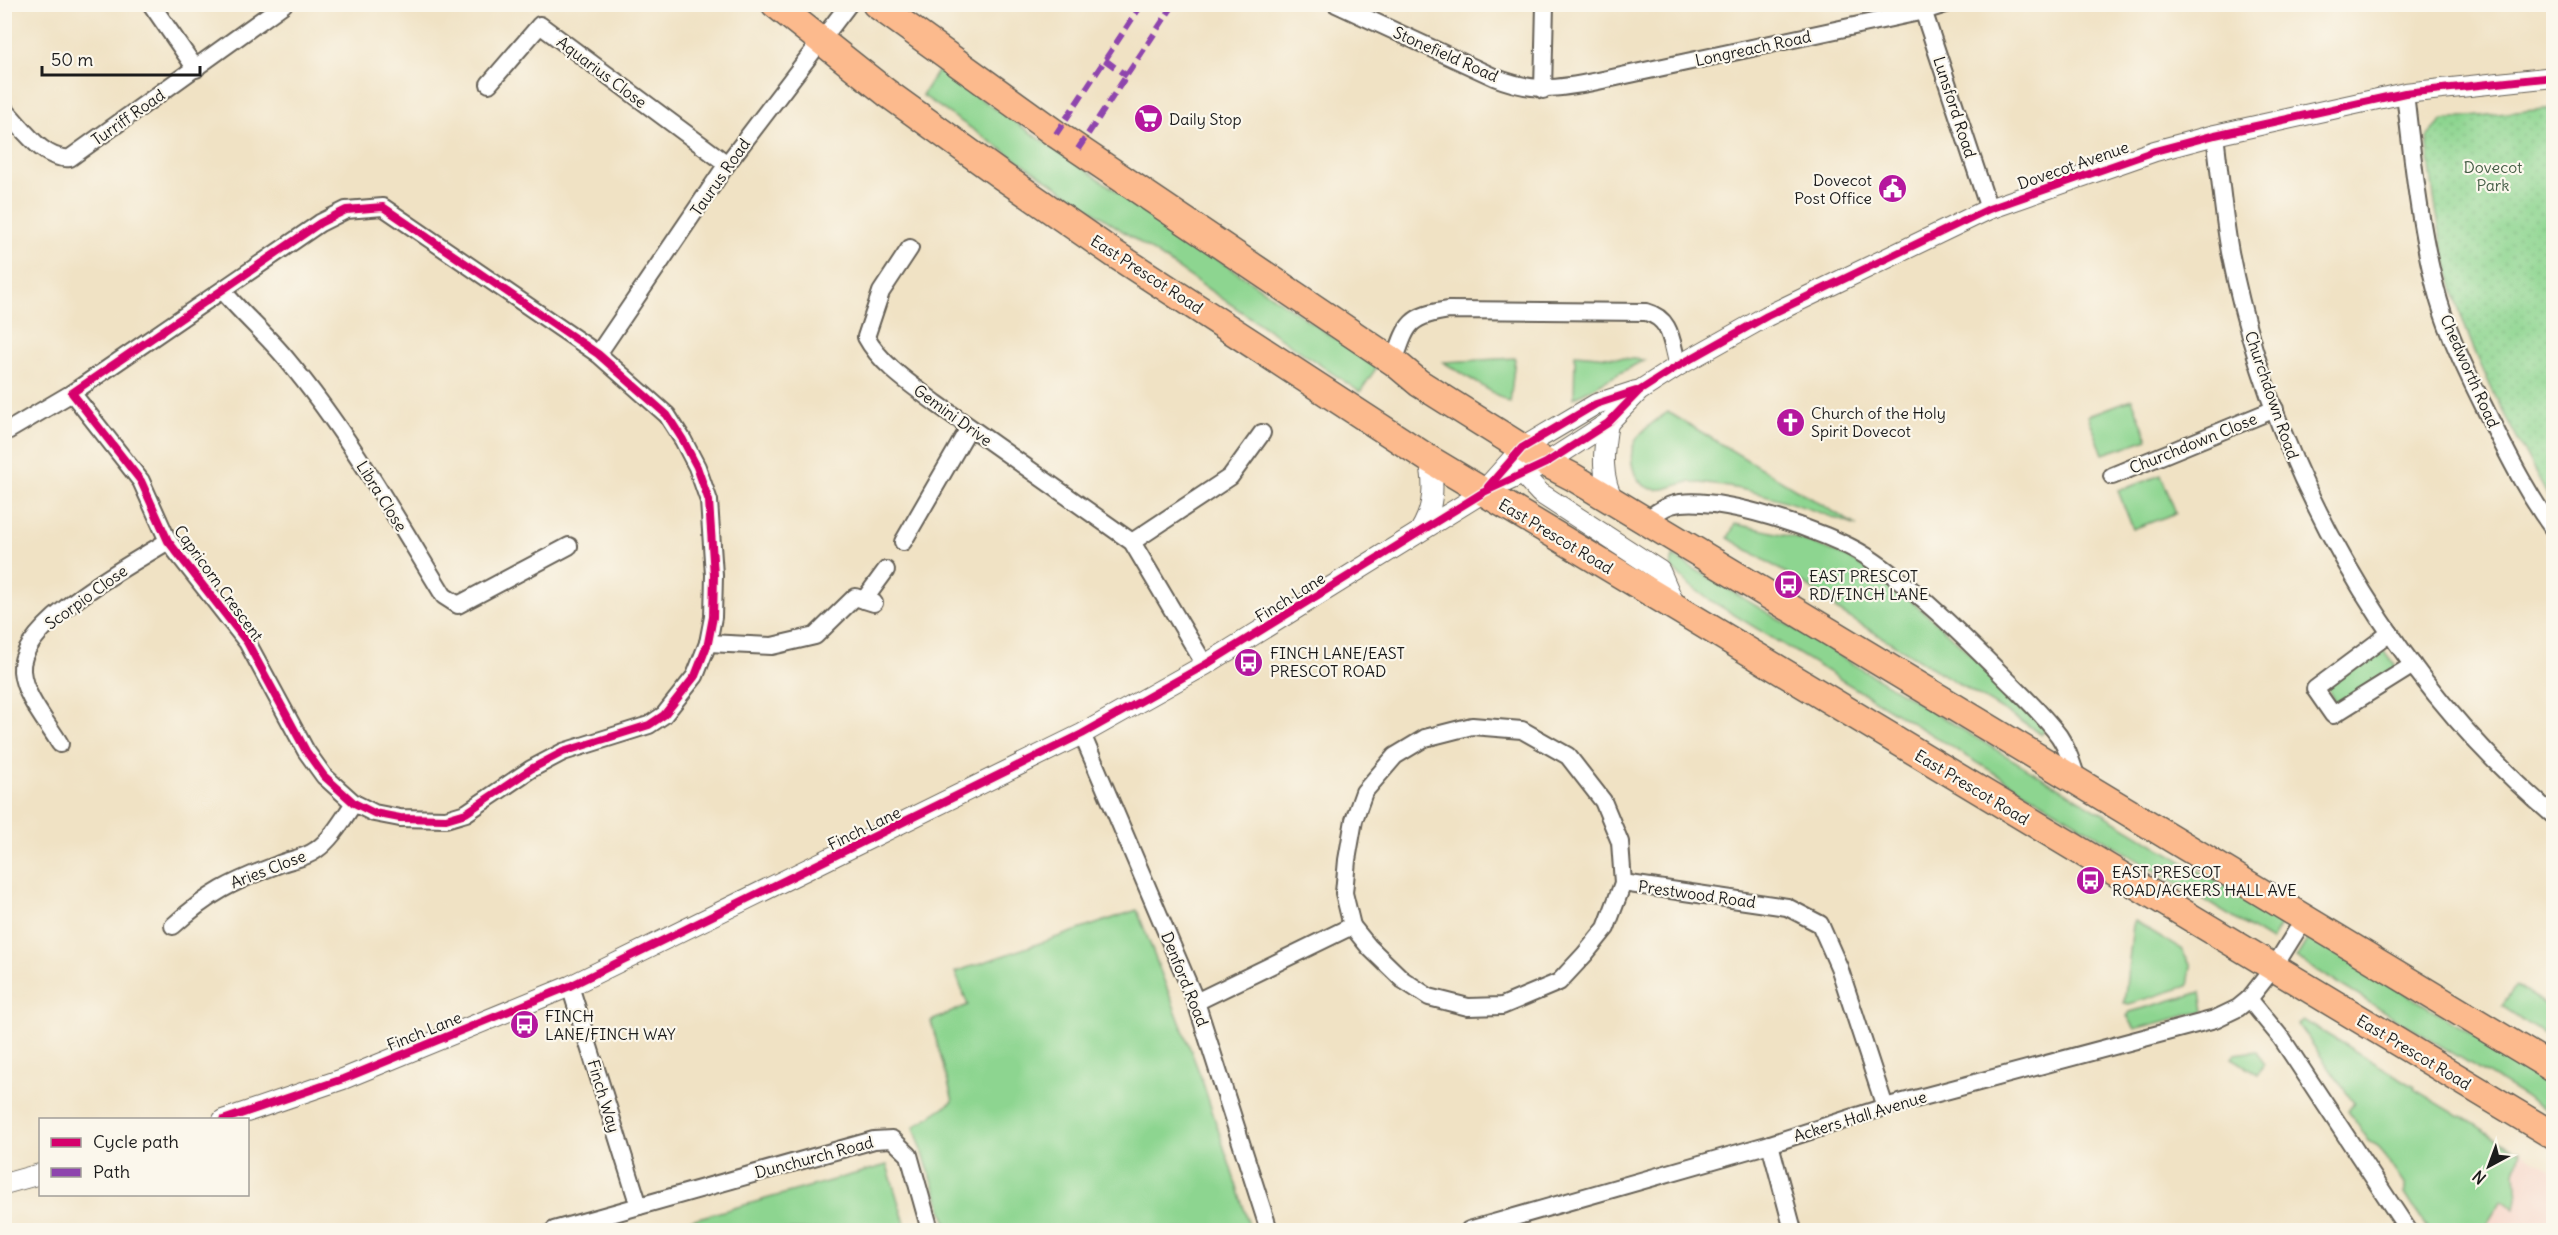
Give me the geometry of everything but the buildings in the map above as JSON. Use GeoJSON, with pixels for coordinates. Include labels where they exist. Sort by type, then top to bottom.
{"type":"FeatureCollection","features":[{"type":"Feature","properties":{"kind":"highway","name":"East Prescot Road"},"geometry":{"type":"LineString","coordinates":[[775,4],[887,93],[1021,189],[1116,255],[1429,459],[2553,1136]]}},
{"type":"Feature","properties":{"kind":"highway"},"geometry":{"type":"LineString","coordinates":[[876,4],[1056,134],[1394,362],[1419,383],[1531,461],[1573,477],[2553,1069]]}},
{"type":"Feature","properties":{"kind":"street"},"geometry":{"type":"LineString","coordinates":[[152,4],[196,69]]}},
{"type":"Feature","properties":{"kind":"street","name":"Turriff Road"},"geometry":{"type":"LineString","coordinates":[[4,109],[38,145],[59,159],[70,158],[284,4]]}},
{"type":"Feature","properties":{"kind":"street","name":"Taurus Road"},"geometry":{"type":"LineString","coordinates":[[598,354],[727,164],[849,4]]}},
{"type":"Feature","properties":{"kind":"street","name":"Stonefield Road"},"geometry":{"type":"LineString","coordinates":[[1336,4],[1511,83],[1551,89]]}},
{"type":"Feature","properties":{"kind":"street"},"geometry":{"type":"LineString","coordinates":[[1545,4],[1551,89]]}},
{"type":"Feature","properties":{"kind":"street","name":"Longreach Road"},"geometry":{"type":"LineString","coordinates":[[1551,89],[1946,4]]}},
{"type":"Feature","properties":{"kind":"street","name":"Lunsford Road"},"geometry":{"type":"LineString","coordinates":[[1923,8],[1989,208]]}},
{"type":"Feature","properties":{"kind":"street","name":"Aquarius Close"},"geometry":{"type":"LineString","coordinates":[[489,84],[540,26],[727,164]]}},
{"type":"Feature","properties":{"kind":"street","name":"Dovecot Avenue"},"geometry":{"type":"LineString","coordinates":[[1531,461],[1596,404],[1639,390],[1767,316],[1989,208],[2155,151],[2215,135],[2405,93],[2553,77]]}},
{"type":"Feature","properties":{"kind":"street","name":"Chedworth Road"},"geometry":{"type":"LineString","coordinates":[[2405,93],[2421,215],[2439,300],[2455,346],[2490,418],[2524,485],[2553,530]]}},
{"type":"Feature","properties":{"kind":"street","name":"Churchdown Road"},"geometry":{"type":"LineString","coordinates":[[2215,135],[2230,250],[2243,308],[2275,409],[2301,475],[2325,525],[2363,592],[2413,665],[2474,738],[2553,816]]}},
{"type":"Feature","properties":{"kind":"street","name":"Capricorn Crescent"},"geometry":{"type":"LineString","coordinates":[[4,433],[72,393],[320,223],[346,210],[383,207],[598,354],[667,415],[697,467],[709,501],[714,575],[713,618],[708,643],[694,676],[664,715],[649,725],[564,752],[531,769],[466,813],[446,819],[400,818],[374,813],[354,803],[324,776],[306,751],[247,642],[168,541],[141,481],[72,393]]}},
{"type":"Feature","properties":{"kind":"street","name":"Gemini Drive"},"geometry":{"type":"LineString","coordinates":[[910,248],[881,292],[866,337],[871,346],[907,381],[969,428],[1132,542],[1205,666]]}},
{"type":"Feature","properties":{"kind":"street","name":"Libra Close"},"geometry":{"type":"LineString","coordinates":[[223,291],[287,360],[354,449],[444,596],[458,605],[569,546]]}},
{"type":"Feature","properties":{"kind":"street"},"geometry":{"type":"LineString","coordinates":[[1394,362],[1410,324],[1426,314],[1449,310],[1646,312],[1658,315],[1664,322],[1678,366]]}},
{"type":"Feature","properties":{"kind":"street","name":"Dovecot Avenue"},"geometry":{"type":"LineString","coordinates":[[1531,461],[1608,423],[1639,390]]}},
{"type":"Feature","properties":{"kind":"street","name":"Churchdown Close"},"geometry":{"type":"LineString","coordinates":[[2112,476],[2275,409]]}},
{"type":"Feature","properties":{"kind":"street"},"geometry":{"type":"LineString","coordinates":[[1608,423],[1603,468],[1607,487],[1616,504]]}},
{"type":"Feature","properties":{"kind":"street"},"geometry":{"type":"LineString","coordinates":[[903,542],[969,428]]}},
{"type":"Feature","properties":{"kind":"street"},"geometry":{"type":"LineString","coordinates":[[1132,542],[1230,477],[1262,433]]}},
{"type":"Feature","properties":{"kind":"street"},"geometry":{"type":"LineString","coordinates":[[1420,531],[1432,503],[1433,483],[1429,459]]}},
{"type":"Feature","properties":{"kind":"street"},"geometry":{"type":"LineString","coordinates":[[1531,461],[1540,493],[1660,571],[1676,608]]}},
{"type":"Feature","properties":{"kind":"street","name":"Finch Lane"},"geometry":{"type":"LineString","coordinates":[[226,1118],[343,1079],[570,986],[1082,734],[1205,666],[1531,461]]}},
{"type":"Feature","properties":{"kind":"street"},"geometry":{"type":"LineString","coordinates":[[1645,522],[1658,511],[1672,505],[1688,502],[1704,503],[1796,524],[1866,555],[1896,578],[1975,648],[2040,713],[2059,737],[2072,760],[2078,782]]}},
{"type":"Feature","properties":{"kind":"street","name":"Scorpio Close"},"geometry":{"type":"LineString","coordinates":[[60,744],[25,686],[22,669],[30,642],[44,624],[92,589],[168,541]]}},
{"type":"Feature","properties":{"kind":"street"},"geometry":{"type":"LineString","coordinates":[[708,643],[772,646],[815,636],[855,597],[869,602],[886,570]]}},
{"type":"Feature","properties":{"kind":"street"},"geometry":{"type":"LineString","coordinates":[[2390,633],[2315,689],[2333,715],[2413,665]]}},
{"type":"Feature","properties":{"kind":"street"},"geometry":{"type":"LineString","coordinates":[[1196,1002],[1352,926],[1344,893],[1354,820],[1364,792],[1395,756],[1425,738],[1472,726],[1522,730],[1568,756],[1603,801],[1620,842],[1623,884]]}},
{"type":"Feature","properties":{"kind":"street","name":"Denford Road"},"geometry":{"type":"LineString","coordinates":[[1082,734],[1196,1002],[1269,1230]]}},
{"type":"Feature","properties":{"kind":"street","name":"Aries Close"},"geometry":{"type":"LineString","coordinates":[[173,926],[207,897],[226,885],[279,863],[305,857],[317,850],[329,838],[354,803]]}},
{"type":"Feature","properties":{"kind":"street","name":"Prestwood Road"},"geometry":{"type":"LineString","coordinates":[[1352,926],[1369,947],[1403,980],[1429,997],[1468,1007],[1502,1006],[1559,982],[1606,928],[1623,884],[1787,907],[1820,924],[1839,967],[1885,1107]]}},
{"type":"Feature","properties":{"kind":"street"},"geometry":{"type":"LineString","coordinates":[[2304,919],[2274,968],[2249,999],[2282,1038],[2408,1230]]}},
{"type":"Feature","properties":{"kind":"street","name":"Finch Way"},"geometry":{"type":"LineString","coordinates":[[570,986],[639,1206]]}},
{"type":"Feature","properties":{"kind":"street","name":"Ackers Hall Avenue"},"geometry":{"type":"LineString","coordinates":[[1468,1230],[1770,1144],[1885,1107],[2215,1019],[2238,1008],[2249,999]]}},
{"type":"Feature","properties":{"kind":"street","name":"Dunchurch Road"},"geometry":{"type":"LineString","coordinates":[[639,1206],[874,1140],[892,1139],[909,1155],[930,1230]]}},
{"type":"Feature","properties":{"kind":"street"},"geometry":{"type":"LineString","coordinates":[[1770,1144],[1793,1230]]}},
{"type":"Feature","properties":{"kind":"street"},"geometry":{"type":"LineString","coordinates":[[4,1184],[39,1174]]}},
{"type":"Feature","properties":{"kind":"street"},"geometry":{"type":"LineString","coordinates":[[554,1230],[639,1206]]}},
{"type":"Feature","properties":{"kind":"shaded area"},"geometry":{"type":"Polygon","coordinates":[[[2521,1151],[2553,1171],[2553,1230],[2478,1230],[2521,1151]]]}},
{"type":"Feature","properties":{"kind":"green space"},"geometry":{"type":"Polygon","coordinates":[[[938,70],[1377,367],[1360,392],[922,95],[938,70]]]}},
{"type":"Feature","properties":{"kind":"green space","name":"Dovecot Park"},"geometry":{"type":"Polygon","coordinates":[[[2553,108],[2553,506],[2490,384],[2462,318],[2442,241],[2427,137],[2443,120],[2553,108]]]}},
{"type":"Feature","properties":{"kind":"green space"},"geometry":{"type":"Polygon","coordinates":[[[1575,354],[1644,360],[1574,398],[1575,354]]]}},
{"type":"Feature","properties":{"kind":"green space"},"geometry":{"type":"Polygon","coordinates":[[[1515,358],[1510,403],[1443,362],[1515,358]]]}},
{"type":"Feature","properties":{"kind":"green space"},"geometry":{"type":"Polygon","coordinates":[[[2132,399],[2148,439],[2103,454],[2088,416],[2132,399]]]}},
{"type":"Feature","properties":{"kind":"green space"},"geometry":{"type":"Polygon","coordinates":[[[1668,412],[1857,526],[1784,500],[1746,490],[1689,482],[1662,489],[1645,486],[1635,474],[1631,458],[1632,449],[1640,434],[1668,412]]]}},
{"type":"Feature","properties":{"kind":"green space"},"geometry":{"type":"Polygon","coordinates":[[[2161,475],[2176,513],[2133,529],[2118,491],[2161,475]]]}},
{"type":"Feature","properties":{"kind":"green space"},"geometry":{"type":"Polygon","coordinates":[[[1735,524],[1782,534],[1828,549],[1857,563],[1882,579],[1931,618],[1979,662],[2046,728],[2042,734],[1835,609],[1837,604],[1728,538],[1735,524]]]}},
{"type":"Feature","properties":{"kind":"green space"},"geometry":{"type":"Polygon","coordinates":[[[1673,556],[2282,921],[2271,941],[1708,599],[1671,567],[1673,556]]]}},
{"type":"Feature","properties":{"kind":"green space"},"geometry":{"type":"Polygon","coordinates":[[[2380,645],[2397,668],[2338,705],[2325,684],[2380,645]]]}},
{"type":"Feature","properties":{"kind":"green space"},"geometry":{"type":"Polygon","coordinates":[[[1137,910],[1201,1077],[1251,1230],[949,1230],[914,1127],[953,1101],[931,1021],[968,1005],[955,972],[1137,910]]]}},
{"type":"Feature","properties":{"kind":"green space"},"geometry":{"type":"Polygon","coordinates":[[[2135,921],[2181,949],[2191,966],[2188,986],[2129,1004],[2124,1003],[2135,921]]]}},
{"type":"Feature","properties":{"kind":"green space"},"geometry":{"type":"Polygon","coordinates":[[[2310,935],[2553,1083],[2553,1114],[2296,958],[2310,935]]]}},
{"type":"Feature","properties":{"kind":"green space"},"geometry":{"type":"Polygon","coordinates":[[[2516,986],[2553,1009],[2553,1040],[2502,1006],[2516,986]]]}},
{"type":"Feature","properties":{"kind":"green space"},"geometry":{"type":"Polygon","coordinates":[[[2201,992],[2204,1011],[2135,1029],[2127,1016],[2130,1012],[2201,992]]]}},
{"type":"Feature","properties":{"kind":"green space"},"geometry":{"type":"Polygon","coordinates":[[[2303,1020],[2415,1087],[2414,1089],[2460,1117],[2462,1116],[2515,1150],[2521,1151],[2515,1173],[2517,1199],[2515,1209],[2502,1200],[2483,1230],[2428,1230],[2405,1194],[2405,1186],[2378,1146],[2369,1141],[2348,1111],[2354,1103],[2298,1024],[2303,1020]]]}},
{"type":"Feature","properties":{"kind":"green space"},"geometry":{"type":"Polygon","coordinates":[[[2257,1051],[2264,1064],[2258,1074],[2232,1058],[2235,1054],[2257,1051]]]}},
{"type":"Feature","properties":{"kind":"green space"},"geometry":{"type":"Polygon","coordinates":[[[887,1165],[907,1230],[655,1230],[887,1165]]]}},
{"type":"Feature","properties":{"kind":"marked path"},"geometry":{"type":"LineString","coordinates":[[1056,134],[1142,4]]}},
{"type":"Feature","properties":{"kind":"marked path"},"geometry":{"type":"LineString","coordinates":[[1078,149],[1174,4]]}},
{"type":"Feature","properties":{"kind":"marked path"},"geometry":{"type":"LineString","coordinates":[[1105,60],[1127,76]]}},
{"type":"Feature","properties":{"kind":"cycle path"},"geometry":{"type":"LineString","coordinates":[[229,1118],[343,1079],[570,986],[1082,734],[1205,665],[1484,492],[1546,463],[1608,423],[1639,391],[1678,366],[1767,316],[1989,209],[2155,151],[2215,135],[2405,93],[2554,77]]}},
{"type":"Feature","properties":{"kind":"cycle path"},"geometry":{"type":"LineString","coordinates":[[383,207],[598,354],[667,415],[697,467],[709,501],[714,575],[713,617],[708,643],[695,676],[664,715],[649,725],[563,752],[531,769],[466,813],[446,819],[400,818],[374,813],[354,803],[324,776],[306,751],[247,642],[168,541],[141,481],[72,393],[320,223],[346,210],[383,207]]}},
{"type":"Feature","properties":{"kind":"cycle path"},"geometry":{"type":"LineString","coordinates":[[1488,487],[1522,448],[1596,404],[1636,391]]}},
{"type":"Feature","properties":{"kind":"place","name":"Daily Stop"},"geometry":{"type":"Point","coordinates":[1148,119]}},
{"type":"Feature","properties":{"kind":"place","name":"Dovecot Post Office"},"geometry":{"type":"Point","coordinates":[1893,189]}},
{"type":"Feature","properties":{"kind":"place","name":"Church of the Holy Spirit Dovecot"},"geometry":{"type":"Point","coordinates":[1790,422]}},
{"type":"Feature","properties":{"kind":"place","name":"EAST PRESCOT RD/FINCH LANE"},"geometry":{"type":"Point","coordinates":[1788,585]}},
{"type":"Feature","properties":{"kind":"place","name":"FINCH LANE/EAST PRESCOT ROAD"},"geometry":{"type":"Point","coordinates":[1249,662]}},
{"type":"Feature","properties":{"kind":"place","name":"EAST PRESCOT ROAD/ACKERS HALL AVE"},"geometry":{"type":"Point","coordinates":[2091,881]}},
{"type":"Feature","properties":{"kind":"place","name":"FINCH LANE/FINCH WAY"},"geometry":{"type":"Point","coordinates":[524,1025]}}]}
